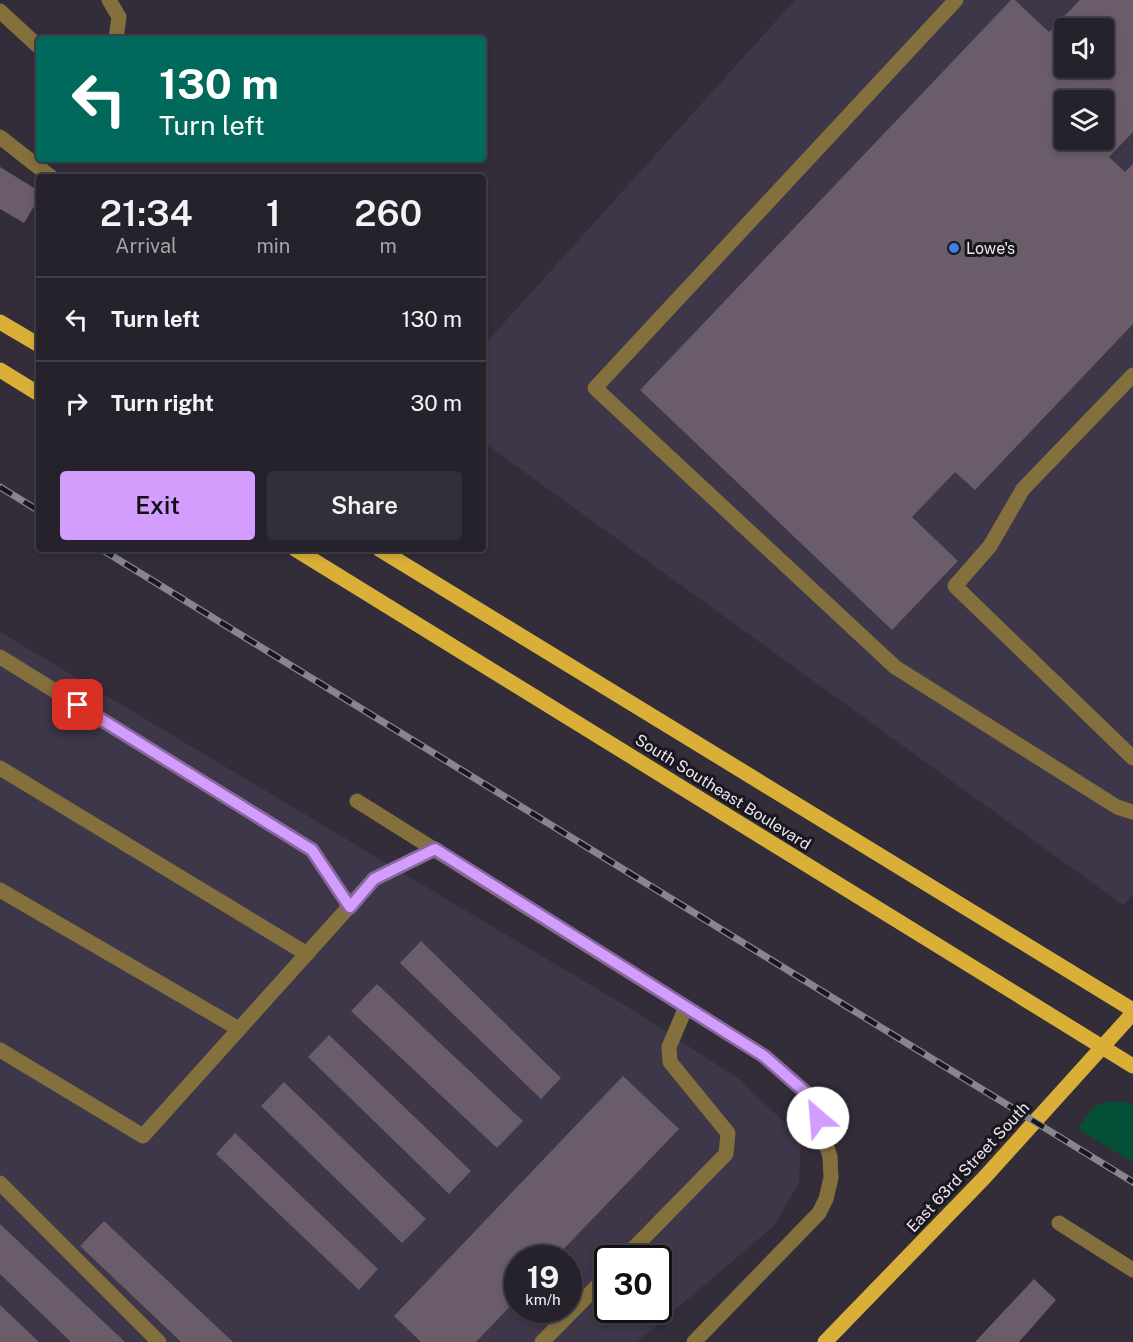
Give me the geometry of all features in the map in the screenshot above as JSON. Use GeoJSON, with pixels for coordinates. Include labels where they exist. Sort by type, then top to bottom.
{"type":"FeatureCollection","features":[{"type":"Feature","properties":{"kind":"main road"},"geometry":{"type":"LineString","coordinates":[[0,322],[36,343]]}},
{"type":"Feature","properties":{"kind":"main road"},"geometry":{"type":"LineString","coordinates":[[0,370],[36,392]]}},
{"type":"Feature","properties":{"kind":"main road","name":"South Southeast Boulevard"},"geometry":{"type":"LineString","coordinates":[[300,552],[1133,1066]]}},
{"type":"Feature","properties":{"kind":"main road","name":"South Southeast Boulevard"},"geometry":{"type":"LineString","coordinates":[[384,552],[1133,1011]]}},
{"type":"Feature","properties":{"kind":"main road","name":"East 63rd Street South"},"geometry":{"type":"LineString","coordinates":[[825,1342],[984,1178],[1133,1011]]}},
{"type":"Feature","properties":{"kind":"street"},"geometry":{"type":"LineString","coordinates":[[109,0],[119,17],[117,36]]}},
{"type":"Feature","properties":{"kind":"street"},"geometry":{"type":"LineString","coordinates":[[957,0],[595,388],[895,667],[1117,807],[1133,812]]}},
{"type":"Feature","properties":{"kind":"street"},"geometry":{"type":"LineString","coordinates":[[0,10],[36,44]]}},
{"type":"Feature","properties":{"kind":"street"},"geometry":{"type":"LineString","coordinates":[[0,137],[47,174]]}},
{"type":"Feature","properties":{"kind":"street"},"geometry":{"type":"LineString","coordinates":[[1133,375],[1023,489],[990,546],[955,586],[1133,758]]}},
{"type":"Feature","properties":{"kind":"street"},"geometry":{"type":"LineString","coordinates":[[0,657],[312,850],[350,907]]}},
{"type":"Feature","properties":{"kind":"street"},"geometry":{"type":"LineString","coordinates":[[0,768],[307,954]]}},
{"type":"Feature","properties":{"kind":"street"},"geometry":{"type":"LineString","coordinates":[[357,801],[764,1056],[812,1098],[830,1157],[831,1178],[823,1206],[811,1222],[693,1342]]}},
{"type":"Feature","properties":{"kind":"street"},"geometry":{"type":"LineString","coordinates":[[0,1050],[143,1136],[374,879],[435,849]]}},
{"type":"Feature","properties":{"kind":"street"},"geometry":{"type":"LineString","coordinates":[[0,890],[239,1029]]}},
{"type":"Feature","properties":{"kind":"street"},"geometry":{"type":"LineString","coordinates":[[637,1245],[726,1154],[728,1133],[670,1062],[669,1047],[686,1007]]}},
{"type":"Feature","properties":{"kind":"street"},"geometry":{"type":"LineString","coordinates":[[0,1183],[159,1342]]}},
{"type":"Feature","properties":{"kind":"street"},"geometry":{"type":"LineString","coordinates":[[1059,1223],[1133,1270]]}},
{"type":"Feature","properties":{"kind":"street"},"geometry":{"type":"LineString","coordinates":[[542,1342],[594,1289]]}},
{"type":"Feature","properties":{"kind":"shaded area"},"geometry":{"type":"Polygon","coordinates":[[[795,0],[1133,0],[1133,895],[1123,905],[486,444],[486,343],[795,0]]]}},
{"type":"Feature","properties":{"kind":"shaded area"},"geometry":{"type":"Polygon","coordinates":[[[0,632],[639,1014],[739,1079],[801,1138],[799,1182],[774,1226],[672,1312],[672,1245],[594,1245],[594,1323],[659,1323],[637,1342],[0,1342],[0,632]]]}},
{"type":"Feature","properties":{"kind":"green space"},"geometry":{"type":"Polygon","coordinates":[[[1106,1102],[1126,1102],[1133,1105],[1133,1162],[1078,1129],[1093,1107],[1106,1102]]]}},
{"type":"Feature","properties":{"kind":"building","name":"Lowe's"},"geometry":{"type":"Polygon","coordinates":[[[1011,0],[1015,0],[1049,32],[1054,27],[1054,78],[1114,78],[1114,18],[1063,18],[1080,0],[1133,0],[1133,132],[1109,157],[1125,172],[1133,164],[1133,324],[975,490],[955,472],[912,517],[958,561],[892,630],[640,390],[1011,0]]]}},
{"type":"Feature","properties":{"kind":"building"},"geometry":{"type":"Polygon","coordinates":[[[0,167],[36,189],[36,203],[24,223],[0,209],[0,167]]]}},
{"type":"Feature","properties":{"kind":"building"},"geometry":{"type":"Polygon","coordinates":[[[421,941],[561,1078],[541,1099],[400,963],[421,941]]]}},
{"type":"Feature","properties":{"kind":"building"},"geometry":{"type":"Polygon","coordinates":[[[377,984],[523,1121],[497,1148],[351,1011],[377,984]]]}},
{"type":"Feature","properties":{"kind":"building"},"geometry":{"type":"Polygon","coordinates":[[[329,1035],[471,1171],[449,1194],[308,1057],[329,1035]]]}},
{"type":"Feature","properties":{"kind":"building"},"geometry":{"type":"Polygon","coordinates":[[[623,1076],[679,1129],[567,1245],[504,1245],[504,1313],[476,1342],[421,1342],[394,1316],[623,1076]]]}},
{"type":"Feature","properties":{"kind":"building"},"geometry":{"type":"Polygon","coordinates":[[[284,1082],[426,1219],[402,1243],[261,1106],[284,1082]]]}},
{"type":"Feature","properties":{"kind":"building"},"geometry":{"type":"Polygon","coordinates":[[[235,1133],[378,1269],[359,1290],[216,1154],[235,1133]]]}},
{"type":"Feature","properties":{"kind":"building"},"geometry":{"type":"Polygon","coordinates":[[[104,1221],[233,1342],[181,1342],[80,1246],[104,1221]]]}},
{"type":"Feature","properties":{"kind":"building"},"geometry":{"type":"Polygon","coordinates":[[[0,1224],[125,1342],[71,1342],[0,1274],[0,1224]]]}},
{"type":"Feature","properties":{"kind":"building"},"geometry":{"type":"Polygon","coordinates":[[[1034,1279],[1056,1300],[1019,1342],[975,1342],[1034,1279]]]}},
{"type":"Feature","properties":{"kind":"building"},"geometry":{"type":"Polygon","coordinates":[[[0,1305],[39,1342],[0,1342],[0,1305]]]}},
{"type":"Feature","properties":{"kind":"railway"},"geometry":{"type":"LineString","coordinates":[[0,487],[36,509]]}},
{"type":"Feature","properties":{"kind":"railway"},"geometry":{"type":"LineString","coordinates":[[106,552],[1133,1182]]}},
{"type":"Feature","properties":{"kind":"place","name":"Lowe's"},"geometry":{"type":"Point","coordinates":[954,248]}},
{"type":"Feature","properties":{"kind":"route"},"geometry":{"type":"LineString","coordinates":[[78,705],[312,850],[350,907],[374,879],[435,849],[764,1056],[812,1098],[818,1118]]}}]}
